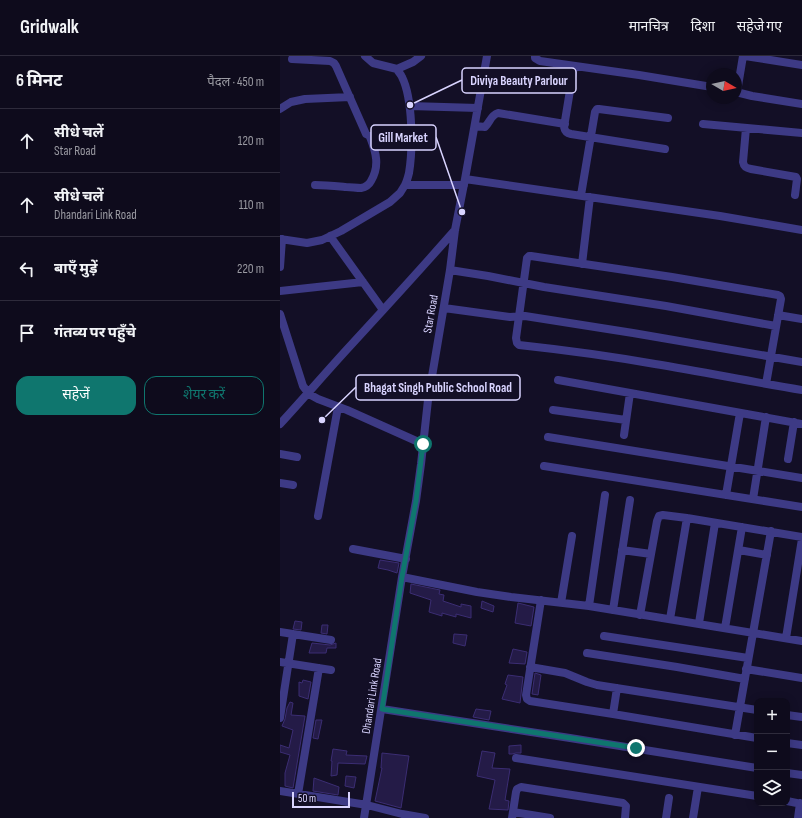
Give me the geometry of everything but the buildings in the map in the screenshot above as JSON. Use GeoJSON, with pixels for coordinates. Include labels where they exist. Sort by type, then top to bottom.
{"type":"FeatureCollection","features":[{"type":"Feature","properties":{"kind":"street"},"geometry":{"type":"LineString","coordinates":[[365,56],[373,63],[397,69],[413,62],[421,56]]}},
{"type":"Feature","properties":{"kind":"street","name":"Star Road"},"geometry":{"type":"LineString","coordinates":[[402,577],[416,501],[428,400],[444,308],[455,230],[487,56]]}},
{"type":"Feature","properties":{"kind":"street"},"geometry":{"type":"LineString","coordinates":[[535,56],[535,58],[540,62],[640,75],[706,86]]}},
{"type":"Feature","properties":{"kind":"street"},"geometry":{"type":"LineString","coordinates":[[741,68],[744,56],[802,65]]}},
{"type":"Feature","properties":{"kind":"street"},"geometry":{"type":"LineString","coordinates":[[292,59],[326,61],[334,63],[366,134],[370,137],[377,161],[375,173],[368,185],[362,188],[315,184]]}},
{"type":"Feature","properties":{"kind":"street"},"geometry":{"type":"LineString","coordinates":[[574,66],[565,124],[565,130],[567,133],[665,149]]}},
{"type":"Feature","properties":{"kind":"street"},"geometry":{"type":"LineString","coordinates":[[280,267],[281,239],[307,243],[322,240],[341,231],[390,202],[400,193],[405,185],[409,173],[411,150],[410,106],[402,77],[397,69]]}},
{"type":"Feature","properties":{"kind":"street"},"geometry":{"type":"LineString","coordinates":[[742,94],[802,104]]}},
{"type":"Feature","properties":{"kind":"street"},"geometry":{"type":"LineString","coordinates":[[280,109],[291,102],[305,99],[350,97]]}},
{"type":"Feature","properties":{"kind":"street"},"geometry":{"type":"LineString","coordinates":[[410,106],[478,108]]}},
{"type":"Feature","properties":{"kind":"street"},"geometry":{"type":"LineString","coordinates":[[581,195],[596,109],[668,118]]}},
{"type":"Feature","properties":{"kind":"street"},"geometry":{"type":"LineString","coordinates":[[475,126],[485,127],[494,114],[498,113],[565,124]]}},
{"type":"Feature","properties":{"kind":"street"},"geometry":{"type":"LineString","coordinates":[[704,124],[802,133]]}},
{"type":"Feature","properties":{"kind":"street"},"geometry":{"type":"LineString","coordinates":[[746,128],[743,162],[744,166],[751,169],[796,177],[795,195]]}},
{"type":"Feature","properties":{"kind":"street"},"geometry":{"type":"LineString","coordinates":[[370,137],[411,137]]}},
{"type":"Feature","properties":{"kind":"street"},"geometry":{"type":"LineString","coordinates":[[405,185],[464,182],[581,195],[802,230]]}},
{"type":"Feature","properties":{"kind":"street"},"geometry":{"type":"LineString","coordinates":[[582,264],[590,197]]}},
{"type":"Feature","properties":{"kind":"street"},"geometry":{"type":"LineString","coordinates":[[280,424],[309,394],[350,346],[455,230]]}},
{"type":"Feature","properties":{"kind":"street"},"geometry":{"type":"LineString","coordinates":[[330,236],[383,310]]}},
{"type":"Feature","properties":{"kind":"street"},"geometry":{"type":"LineString","coordinates":[[766,384],[781,299],[780,296],[672,277],[531,256],[529,256],[526,261],[516,341],[520,345],[614,357],[766,384],[802,390]]}},
{"type":"Feature","properties":{"kind":"street"},"geometry":{"type":"LineString","coordinates":[[450,270],[776,326]]}},
{"type":"Feature","properties":{"kind":"street"},"geometry":{"type":"LineString","coordinates":[[280,291],[363,282]]}},
{"type":"Feature","properties":{"kind":"street"},"geometry":{"type":"LineString","coordinates":[[444,308],[510,317],[525,316],[802,362]]}},
{"type":"Feature","properties":{"kind":"street"},"geometry":{"type":"LineString","coordinates":[[280,314],[303,386],[309,394],[423,444]]}},
{"type":"Feature","properties":{"kind":"street"},"geometry":{"type":"LineString","coordinates":[[778,315],[802,319]]}},
{"type":"Feature","properties":{"kind":"street"},"geometry":{"type":"LineString","coordinates":[[558,380],[798,423],[788,459]]}},
{"type":"Feature","properties":{"kind":"street"},"geometry":{"type":"LineString","coordinates":[[624,435],[630,393]]}},
{"type":"Feature","properties":{"kind":"street"},"geometry":{"type":"LineString","coordinates":[[318,516],[338,407]]}},
{"type":"Feature","properties":{"kind":"street"},"geometry":{"type":"LineString","coordinates":[[553,410],[626,420]]}},
{"type":"Feature","properties":{"kind":"street"},"geometry":{"type":"LineString","coordinates":[[726,494],[740,413]]}},
{"type":"Feature","properties":{"kind":"street"},"geometry":{"type":"LineString","coordinates":[[753,499],[766,417]]}},
{"type":"Feature","properties":{"kind":"street"},"geometry":{"type":"LineString","coordinates":[[548,437],[802,478]]}},
{"type":"Feature","properties":{"kind":"street"},"geometry":{"type":"LineString","coordinates":[[280,454],[297,457]]}},
{"type":"Feature","properties":{"kind":"street"},"geometry":{"type":"LineString","coordinates":[[544,466],[802,507]]}},
{"type":"Feature","properties":{"kind":"street"},"geometry":{"type":"LineString","coordinates":[[280,483],[293,486]]}},
{"type":"Feature","properties":{"kind":"street"},"geometry":{"type":"LineString","coordinates":[[589,606],[605,495]]}},
{"type":"Feature","properties":{"kind":"street"},"geometry":{"type":"LineString","coordinates":[[613,610],[630,500]]}},
{"type":"Feature","properties":{"kind":"street"},"geometry":{"type":"LineString","coordinates":[[640,615],[659,516],[663,515],[687,518],[771,531],[802,538],[786,638]]}},
{"type":"Feature","properties":{"kind":"street"},"geometry":{"type":"LineString","coordinates":[[670,619],[687,518]]}},
{"type":"Feature","properties":{"kind":"street"},"geometry":{"type":"LineString","coordinates":[[699,624],[716,523]]}},
{"type":"Feature","properties":{"kind":"street"},"geometry":{"type":"LineString","coordinates":[[725,628],[742,527]]}},
{"type":"Feature","properties":{"kind":"street"},"geometry":{"type":"LineString","coordinates":[[735,735],[771,531]]}},
{"type":"Feature","properties":{"kind":"street"},"geometry":{"type":"LineString","coordinates":[[561,603],[572,536]]}},
{"type":"Feature","properties":{"kind":"street"},"geometry":{"type":"LineString","coordinates":[[353,549],[406,559]]}},
{"type":"Feature","properties":{"kind":"street"},"geometry":{"type":"LineString","coordinates":[[622,550],[651,554]]}},
{"type":"Feature","properties":{"kind":"street"},"geometry":{"type":"LineString","coordinates":[[738,550],[767,555]]}},
{"type":"Feature","properties":{"kind":"street"},"geometry":{"type":"LineString","coordinates":[[402,577],[477,592],[589,606],[802,640]]}},
{"type":"Feature","properties":{"kind":"street","name":"Dhandari Link Road"},"geometry":{"type":"LineString","coordinates":[[364,818],[402,577]]}},
{"type":"Feature","properties":{"kind":"street"},"geometry":{"type":"LineString","coordinates":[[541,600],[526,699],[530,701],[754,738]]}},
{"type":"Feature","properties":{"kind":"street"},"geometry":{"type":"LineString","coordinates":[[280,632],[331,640]]}},
{"type":"Feature","properties":{"kind":"street"},"geometry":{"type":"LineString","coordinates":[[280,718],[284,663],[293,634]]}},
{"type":"Feature","properties":{"kind":"street"},"geometry":{"type":"LineString","coordinates":[[604,636],[748,658]]}},
{"type":"Feature","properties":{"kind":"street"},"geometry":{"type":"LineString","coordinates":[[587,653],[745,679]]}},
{"type":"Feature","properties":{"kind":"street"},"geometry":{"type":"LineString","coordinates":[[284,663],[331,670]]}},
{"type":"Feature","properties":{"kind":"street"},"geometry":{"type":"LineString","coordinates":[[298,794],[319,668]]}},
{"type":"Feature","properties":{"kind":"street"},"geometry":{"type":"LineString","coordinates":[[530,668],[565,673],[587,682],[617,688],[754,710]]}},
{"type":"Feature","properties":{"kind":"street"},"geometry":{"type":"LineString","coordinates":[[746,668],[802,678]]}},
{"type":"Feature","properties":{"kind":"street"},"geometry":{"type":"LineString","coordinates":[[612,714],[617,688]]}},
{"type":"Feature","properties":{"kind":"street"},"geometry":{"type":"LineString","coordinates":[[382,709],[754,768]]}},
{"type":"Feature","properties":{"kind":"street"},"geometry":{"type":"LineString","coordinates":[[790,715],[802,717]]}},
{"type":"Feature","properties":{"kind":"street"},"geometry":{"type":"LineString","coordinates":[[790,743],[802,745]]}},
{"type":"Feature","properties":{"kind":"street"},"geometry":{"type":"LineString","coordinates":[[516,758],[754,796]]}},
{"type":"Feature","properties":{"kind":"street"},"geometry":{"type":"LineString","coordinates":[[790,773],[802,775]]}},
{"type":"Feature","properties":{"kind":"street"},"geometry":{"type":"LineString","coordinates":[[550,818],[513,815],[517,789],[521,787],[623,803],[626,806],[625,818]]}},
{"type":"Feature","properties":{"kind":"street"},"geometry":{"type":"LineString","coordinates":[[693,818],[698,787]]}},
{"type":"Feature","properties":{"kind":"street"},"geometry":{"type":"LineString","coordinates":[[280,791],[366,805],[425,818]]}},
{"type":"Feature","properties":{"kind":"street"},"geometry":{"type":"LineString","coordinates":[[666,818],[669,798]]}},
{"type":"Feature","properties":{"kind":"street"},"geometry":{"type":"LineString","coordinates":[[790,801],[801,803],[798,818]]}},
{"type":"Feature","properties":{"kind":"place","name":"Diviya Beauty Parlour"},"geometry":{"type":"Point","coordinates":[410,105]}},
{"type":"Feature","properties":{"kind":"place","name":"Gill Market"},"geometry":{"type":"Point","coordinates":[462,212]}},
{"type":"Feature","properties":{"kind":"place","name":"Bhagat Singh Public School Road"},"geometry":{"type":"Point","coordinates":[322,420]}},
{"type":"Feature","properties":{"kind":"route"},"geometry":{"type":"LineString","coordinates":[[423,444],[416,501],[402,577],[382,709],[636,748]]}}]}
